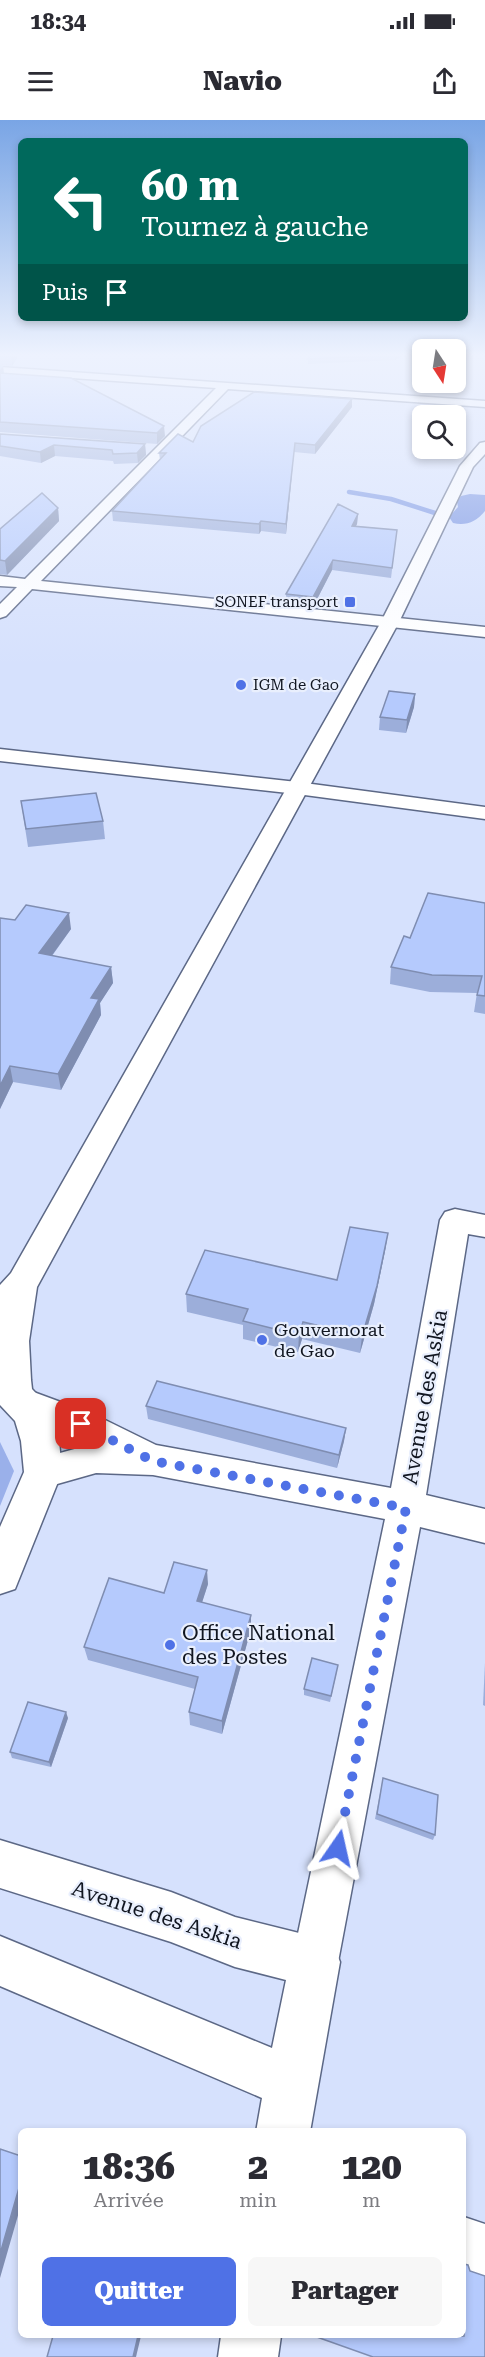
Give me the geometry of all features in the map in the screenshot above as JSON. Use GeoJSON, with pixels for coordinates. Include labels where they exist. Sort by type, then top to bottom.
{"type":"FeatureCollection","features":[{"type":"Feature","properties":{"kind":"main road"},"geometry":{"type":"LineString","coordinates":[[0,1309],[23,1282],[390,622],[467,466],[475,457]]}},
{"type":"Feature","properties":{"kind":"main road"},"geometry":{"type":"LineString","coordinates":[[0,1575],[43,1472],[40,1441],[32,1414],[12,1394],[10,1332],[23,1282]]}},
{"type":"Feature","properties":{"kind":"main road","name":"Avenue des Askia"},"geometry":{"type":"LineString","coordinates":[[0,1864],[171,1917],[235,1942],[315,1962],[287,2107]]}},
{"type":"Feature","properties":{"kind":"main road"},"geometry":{"type":"LineString","coordinates":[[0,1961],[287,2107]]}},
{"type":"Feature","properties":{"kind":"main road"},"geometry":{"type":"LineString","coordinates":[[248,2357],[251,2338]]}},
{"type":"Feature","properties":{"kind":"street"},"geometry":{"type":"LineString","coordinates":[[0,613],[148,457]]}},
{"type":"Feature","properties":{"kind":"street"},"geometry":{"type":"LineString","coordinates":[[0,581],[485,632]]}},
{"type":"Feature","properties":{"kind":"street"},"geometry":{"type":"LineString","coordinates":[[0,755],[297,788],[485,813]]}},
{"type":"Feature","properties":{"kind":"street","name":"Avenue des Askia"},"geometry":{"type":"LineString","coordinates":[[315,1962],[406,1508],[470,1223]]}},
{"type":"Feature","properties":{"kind":"street"},"geometry":{"type":"LineString","coordinates":[[12,1394],[81,1424],[153,1461]]}},
{"type":"Feature","properties":{"kind":"street"},"geometry":{"type":"LineString","coordinates":[[43,1472],[96,1458],[153,1461],[406,1508],[485,1526]]}},
{"type":"Feature","properties":{"kind":"street"},"geometry":{"type":"LineString","coordinates":[[466,2243],[485,2250]]}},
{"type":"Feature","properties":{"kind":"shaded area"},"geometry":{"type":"Polygon","coordinates":[[[0,1442],[14,1471],[0,1506],[0,1442]]]}},
{"type":"Feature","properties":{"kind":"building"},"geometry":{"type":"Polygon","coordinates":[[[162,457],[293,457],[286,524],[261,521],[259,524],[112,511],[162,457]]]}},
{"type":"Feature","properties":{"kind":"building"},"geometry":{"type":"Polygon","coordinates":[[[42,493],[58,508],[5,561],[0,560],[0,529],[42,493]]]}},
{"type":"Feature","properties":{"kind":"building"},"geometry":{"type":"Polygon","coordinates":[[[338,504],[358,514],[352,526],[397,530],[392,568],[333,560],[313,597],[286,594],[338,504]]]}},
{"type":"Feature","properties":{"kind":"building"},"geometry":{"type":"Polygon","coordinates":[[[389,691],[415,694],[407,720],[380,717],[389,691]]]}},
{"type":"Feature","properties":{"kind":"building"},"geometry":{"type":"Polygon","coordinates":[[[96,793],[103,821],[26,829],[21,801],[96,793]]]}},
{"type":"Feature","properties":{"kind":"building"},"geometry":{"type":"Polygon","coordinates":[[[428,893],[485,903],[485,996],[477,995],[482,976],[432,975],[391,967],[404,936],[410,938],[428,893]]]}},
{"type":"Feature","properties":{"kind":"building"},"geometry":{"type":"Polygon","coordinates":[[[26,905],[69,913],[39,953],[111,967],[91,998],[99,999],[58,1074],[10,1066],[0,1086],[0,918],[15,920],[26,905]]]}},
{"type":"Feature","properties":{"kind":"building"},"geometry":{"type":"Polygon","coordinates":[[[350,1227],[388,1233],[377,1286],[362,1336],[303,1322],[299,1335],[243,1321],[248,1309],[186,1294],[205,1250],[337,1280],[350,1227]]]}},
{"type":"Feature","properties":{"kind":"building"},"geometry":{"type":"Polygon","coordinates":[[[157,1381],[346,1428],[339,1455],[146,1406],[157,1381]]]}},
{"type":"Feature","properties":{"kind":"building","name":"Office National des Postes"},"geometry":{"type":"Polygon","coordinates":[[[174,1562],[207,1570],[197,1601],[251,1615],[222,1721],[189,1712],[198,1677],[84,1647],[109,1578],[164,1593],[174,1562]]]}},
{"type":"Feature","properties":{"kind":"building"},"geometry":{"type":"Polygon","coordinates":[[[312,1658],[338,1665],[331,1696],[304,1689],[312,1658]]]}},
{"type":"Feature","properties":{"kind":"building"},"geometry":{"type":"Polygon","coordinates":[[[28,1702],[66,1712],[49,1762],[10,1752],[28,1702]]]}},
{"type":"Feature","properties":{"kind":"building"},"geometry":{"type":"Polygon","coordinates":[[[383,1778],[438,1795],[435,1835],[377,1814],[383,1778]]]}},
{"type":"Feature","properties":{"kind":"building"},"geometry":{"type":"Polygon","coordinates":[[[0,2149],[18,2155],[18,2191],[0,2254],[0,2149]]]}},
{"type":"Feature","properties":{"kind":"building"},"geometry":{"type":"Polygon","coordinates":[[[466,2264],[470,2271],[485,2276],[485,2357],[373,2357],[320,2338],[466,2338],[466,2264]]]}},
{"type":"Feature","properties":{"kind":"building"},"geometry":{"type":"Polygon","coordinates":[[[52,2338],[138,2338],[133,2357],[47,2357],[52,2338]]]}},
{"type":"Feature","properties":{"kind":"waterway"},"geometry":{"type":"LineString","coordinates":[[349,492],[391,499],[435,513]]}},
{"type":"Feature","properties":{"kind":"waterway"},"geometry":{"type":"LineString","coordinates":[[462,517],[472,510],[470,502],[485,503]]}},
{"type":"Feature","properties":{"kind":"place","name":"SONEF transport"},"geometry":{"type":"Point","coordinates":[350,602]}},
{"type":"Feature","properties":{"kind":"place","name":"IGM de Gao"},"geometry":{"type":"Point","coordinates":[241,685]}},
{"type":"Feature","properties":{"kind":"place","name":"Gouvernorat de Gao"},"geometry":{"type":"Point","coordinates":[262,1340]}},
{"type":"Feature","properties":{"kind":"place","name":"Office National des Postes"},"geometry":{"type":"Point","coordinates":[170,1645]}},
{"type":"Feature","properties":{"kind":"route"},"geometry":{"type":"LineString","coordinates":[[81,1424],[153,1461],[406,1508],[338,1848]]}}]}
